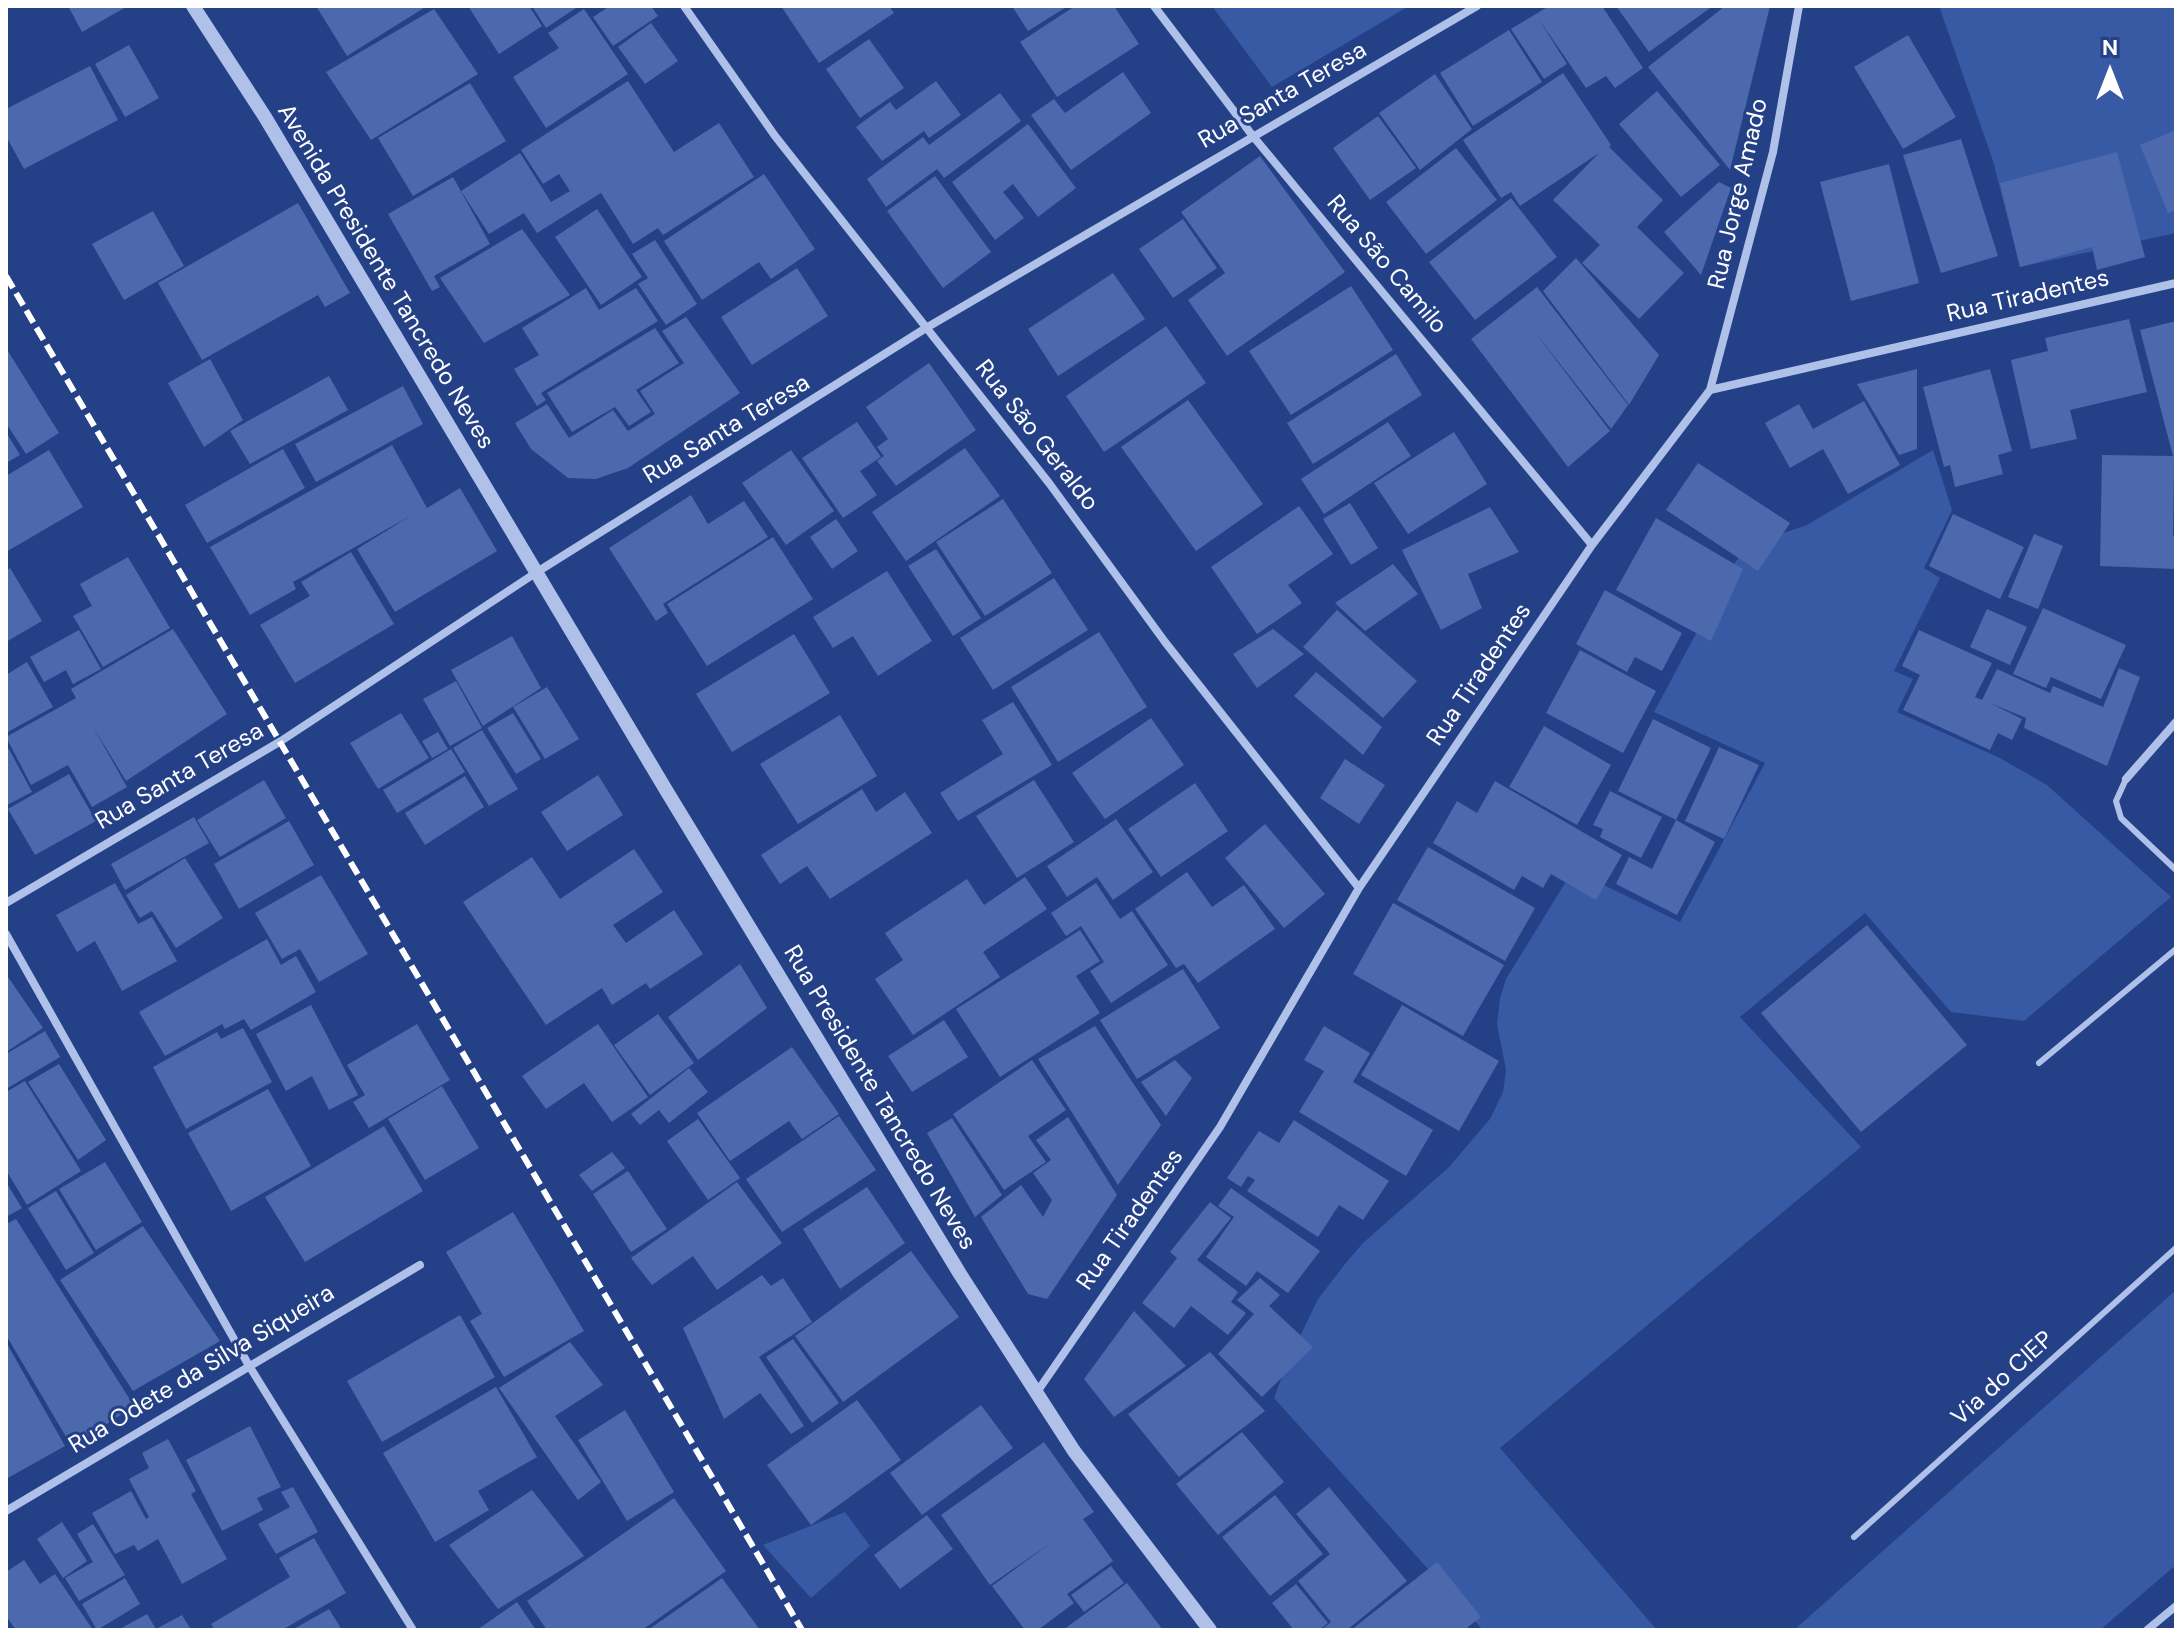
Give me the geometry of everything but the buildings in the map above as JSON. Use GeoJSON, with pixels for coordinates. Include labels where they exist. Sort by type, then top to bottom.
{"type":"FeatureCollection","features":[{"type":"Feature","properties":{"kind":"street","name":"Avenida Presidente Tancredo Neves"},"geometry":{"type":"LineString","coordinates":[[193,6],[265,117],[537,572]]}},
{"type":"Feature","properties":{"kind":"street","name":"Rua São Geraldo"},"geometry":{"type":"LineString","coordinates":[[684,6],[775,136],[1049,483],[1165,642],[1359,888]]}},
{"type":"Feature","properties":{"kind":"street","name":"Rua São Camilo"},"geometry":{"type":"LineString","coordinates":[[1154,6],[1252,135],[1592,545]]}},
{"type":"Feature","properties":{"kind":"street","name":"Rua Santa Teresa"},"geometry":{"type":"LineString","coordinates":[[6,903],[281,741],[537,572],[926,328],[1252,135],[1345,86],[1477,6]]}},
{"type":"Feature","properties":{"kind":"street","name":"Rua Jorge Amado"},"geometry":{"type":"LineString","coordinates":[[1710,390],[1773,152],[1799,6]]}},
{"type":"Feature","properties":{"kind":"street","name":"Rua Tiradentes"},"geometry":{"type":"LineString","coordinates":[[1037,1392],[1220,1127],[1359,888],[1592,545],[1710,390],[2176,283]]}},
{"type":"Feature","properties":{"kind":"street","name":"Rua Presidente Tancredo Neves"},"geometry":{"type":"LineString","coordinates":[[537,572],[865,1118],[1074,1451],[1132,1532],[1210,1630]]}},
{"type":"Feature","properties":{"kind":"street"},"geometry":{"type":"LineString","coordinates":[[2126,779],[2176,722]]}},
{"type":"Feature","properties":{"kind":"street"},"geometry":{"type":"LineString","coordinates":[[6,934],[248,1364],[413,1630]]}},
{"type":"Feature","properties":{"kind":"street","name":"Rua Odete da Silva Siqueira"},"geometry":{"type":"LineString","coordinates":[[6,1511],[248,1364],[420,1265]]}},
{"type":"Feature","properties":{"kind":"street"},"geometry":{"type":"LineString","coordinates":[[2147,1630],[2176,1606]]}},
{"type":"Feature","properties":{"kind":"lane"},"geometry":{"type":"LineString","coordinates":[[2126,779],[2116,801],[2121,818],[2176,870]]}},
{"type":"Feature","properties":{"kind":"lane"},"geometry":{"type":"LineString","coordinates":[[2039,1063],[2176,949]]}},
{"type":"Feature","properties":{"kind":"lane","name":"Via do CIEP"},"geometry":{"type":"LineString","coordinates":[[1854,1537],[2176,1248]]}},
{"type":"Feature","properties":{"kind":"shaded area"},"geometry":{"type":"Polygon","coordinates":[[[1212,6],[1409,6],[1272,87],[1212,6]]]}},
{"type":"Feature","properties":{"kind":"shaded area"},"geometry":{"type":"Polygon","coordinates":[[[1939,6],[2176,6],[2176,233],[2020,267],[1993,161],[1939,6]]]}},
{"type":"Feature","properties":{"kind":"shaded area"},"geometry":{"type":"Polygon","coordinates":[[[1933,450],[1952,510],[1924,568],[1940,578],[1894,671],[1913,679],[1897,712],[2000,758],[2047,785],[2171,897],[2024,1021],[1951,1012],[1865,913],[1740,1017],[1861,1147],[1500,1448],[1657,1630],[1483,1630],[1274,1398],[1288,1361],[1318,1299],[1345,1264],[1363,1243],[1449,1167],[1490,1119],[1503,1092],[1506,1070],[1497,1024],[1506,979],[1573,870],[1680,922],[1765,763],[1654,712],[1731,568],[1743,552],[1765,539],[1807,525],[1933,450]]]}},
{"type":"Feature","properties":{"kind":"shaded area"},"geometry":{"type":"Polygon","coordinates":[[[2176,1290],[2176,1565],[2100,1630],[1794,1630],[2176,1290]]]}},
{"type":"Feature","properties":{"kind":"shaded area"},"geometry":{"type":"Polygon","coordinates":[[[845,1512],[870,1546],[811,1598],[763,1545],[845,1512]]]}},
{"type":"Feature","properties":{"kind":"railway"},"geometry":{"type":"LineString","coordinates":[[6,276],[802,1630]]}}]}
